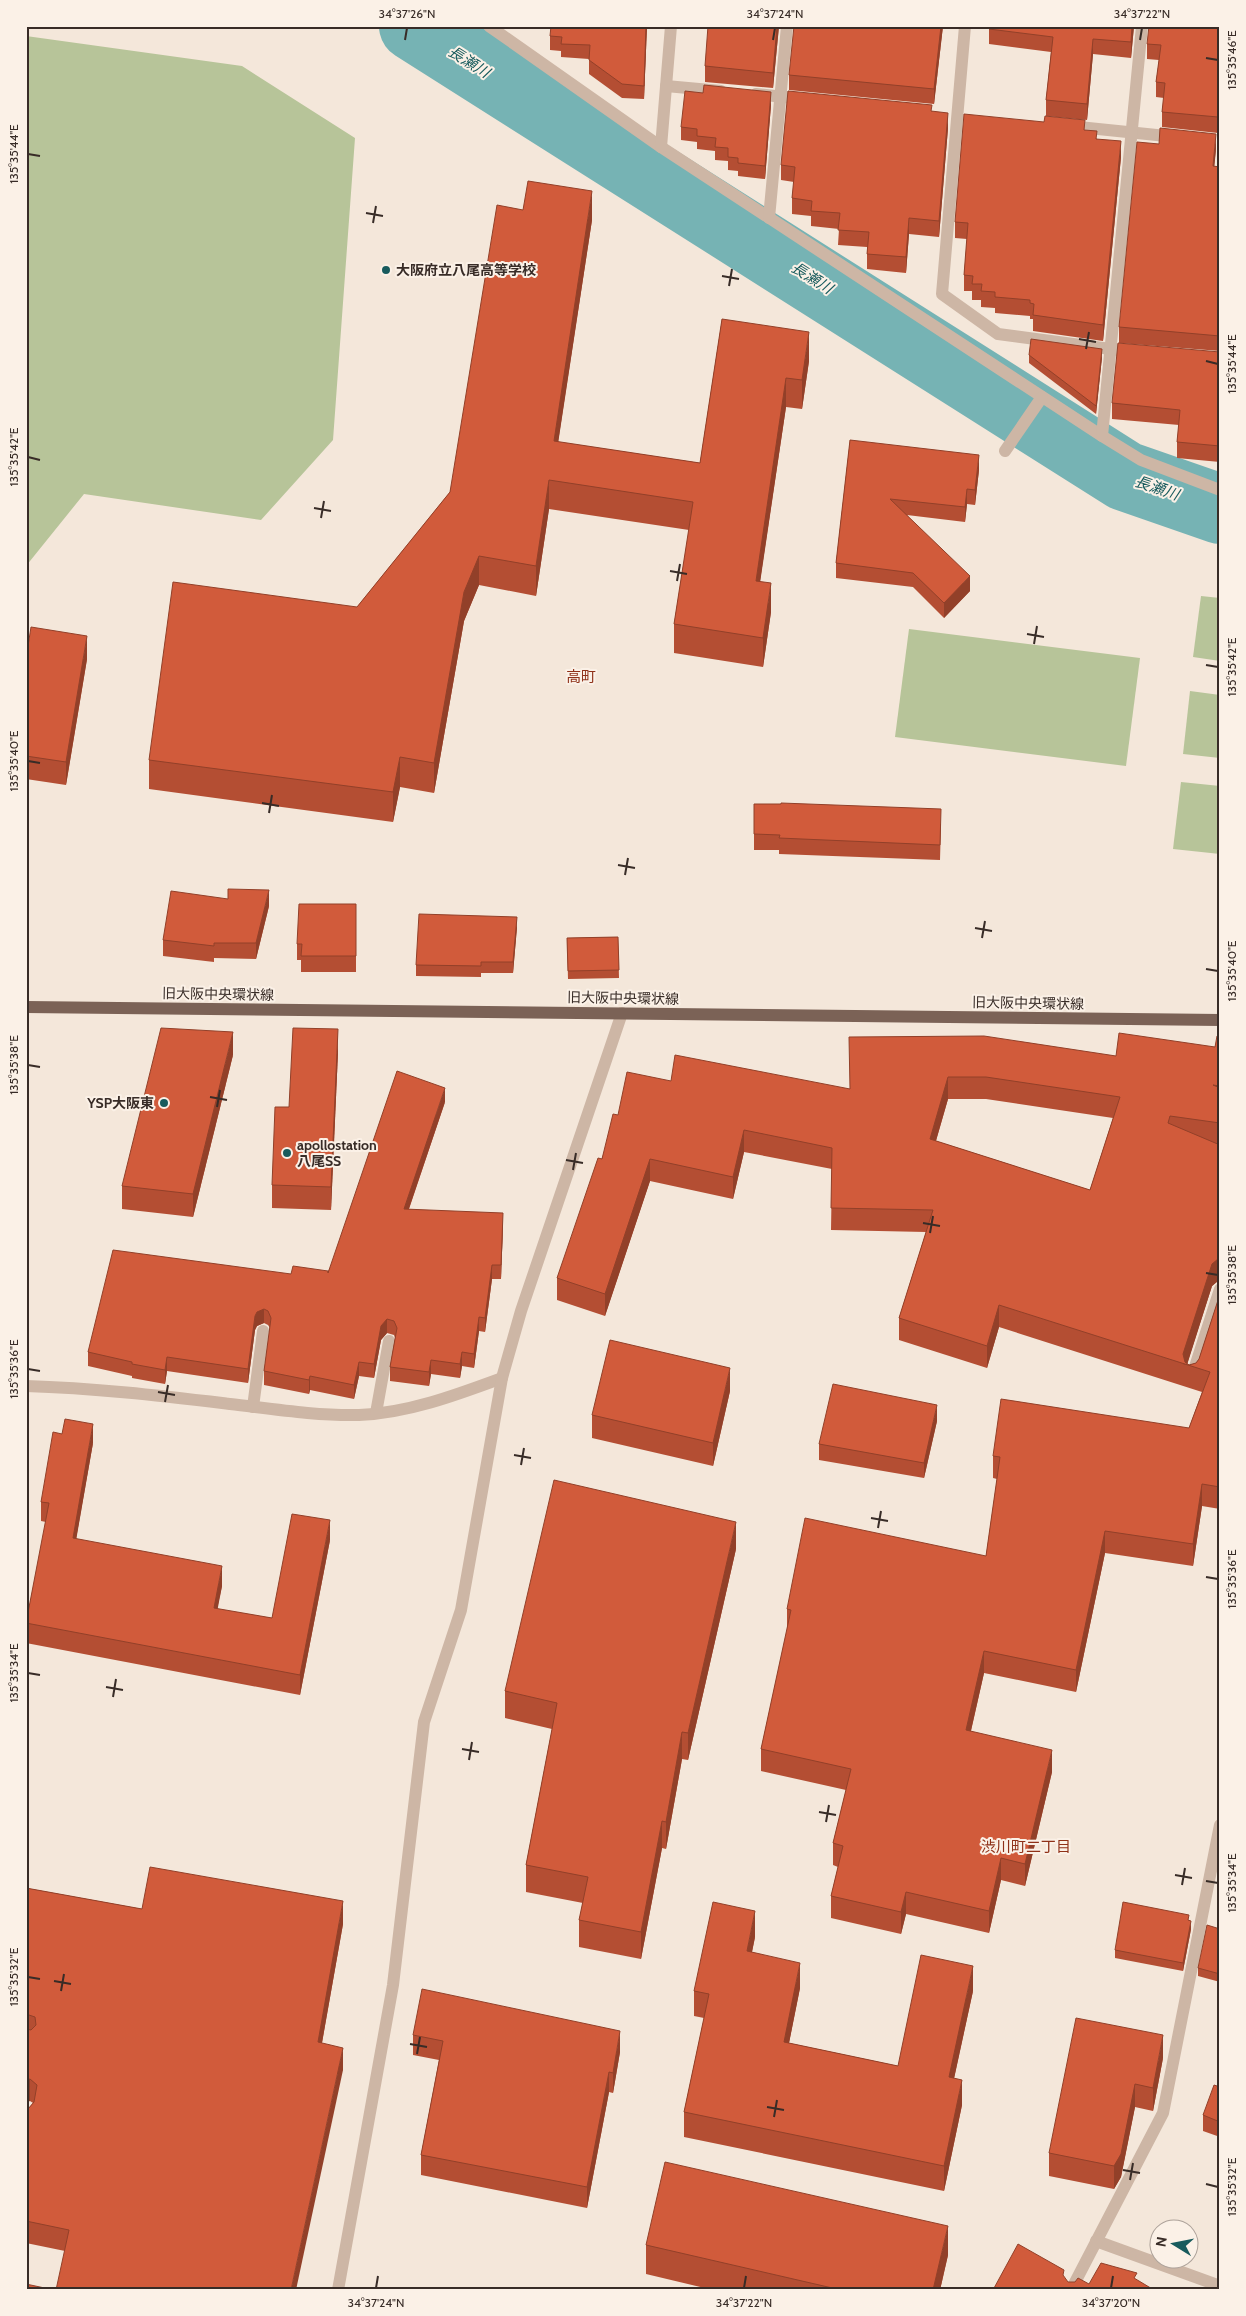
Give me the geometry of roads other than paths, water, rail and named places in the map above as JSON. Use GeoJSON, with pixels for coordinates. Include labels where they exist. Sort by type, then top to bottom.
{"type":"FeatureCollection","features":[{"type":"Feature","properties":{"kind":"main road","name":"旧大阪中央環状線"},"geometry":{"type":"LineString","coordinates":[[26,1007],[1220,1020]]}},
{"type":"Feature","properties":{"kind":"street"},"geometry":{"type":"LineString","coordinates":[[488,26],[660,147],[1040,399],[1141,460],[1220,490]]}},
{"type":"Feature","properties":{"kind":"street"},"geometry":{"type":"LineString","coordinates":[[660,147],[671,26]]}},
{"type":"Feature","properties":{"kind":"street"},"geometry":{"type":"LineString","coordinates":[[768,218],[787,26]]}},
{"type":"Feature","properties":{"kind":"street"},"geometry":{"type":"LineString","coordinates":[[965,26],[942,294],[998,334],[1111,350],[1151,353]]}},
{"type":"Feature","properties":{"kind":"street"},"geometry":{"type":"LineString","coordinates":[[1102,436],[1142,26]]}},
{"type":"Feature","properties":{"kind":"street"},"geometry":{"type":"LineString","coordinates":[[666,86],[819,100]]}},
{"type":"Feature","properties":{"kind":"street"},"geometry":{"type":"LineString","coordinates":[[1054,125],[1190,138]]}},
{"type":"Feature","properties":{"kind":"street"},"geometry":{"type":"LineString","coordinates":[[1005,451],[1040,399]]}},
{"type":"Feature","properties":{"kind":"street"},"geometry":{"type":"LineString","coordinates":[[338,2290],[393,1985],[424,1722],[461,1610],[502,1378],[521,1311],[622,1013]]}},
{"type":"Feature","properties":{"kind":"street"},"geometry":{"type":"LineString","coordinates":[[1191,1379],[1220,1289]]}},
{"type":"Feature","properties":{"kind":"street"},"geometry":{"type":"LineString","coordinates":[[253,1407],[262,1331]]}},
{"type":"Feature","properties":{"kind":"street"},"geometry":{"type":"LineString","coordinates":[[376,1413],[388,1341]]}},
{"type":"Feature","properties":{"kind":"street"},"geometry":{"type":"LineString","coordinates":[[26,1386],[116,1391],[253,1407],[359,1415],[414,1407],[502,1378]]}},
{"type":"Feature","properties":{"kind":"street"},"geometry":{"type":"LineString","coordinates":[[1071,2290],[1163,2114],[1220,1825]]}},
{"type":"Feature","properties":{"kind":"street"},"geometry":{"type":"LineString","coordinates":[[1096,2241],[1220,2286]]}},
{"type":"Feature","properties":{"kind":"waterway","name":"長瀬川"},"geometry":{"type":"LineString","coordinates":[[414,26],[1125,476],[1220,509]]}},
{"type":"Feature","properties":{"kind":"place","name":"大阪府立八尾高等学校"},"geometry":{"type":"Point","coordinates":[386,270]}},
{"type":"Feature","properties":{"kind":"place","name":"YSP大阪東"},"geometry":{"type":"Point","coordinates":[164,1103]}},
{"type":"Feature","properties":{"kind":"place","name":"apollostation 八尾SS"},"geometry":{"type":"Point","coordinates":[287,1153]}},
{"type":"Feature","properties":{"kind":"district","name":"高町"},"geometry":{"type":"Point","coordinates":[581,677]}},
{"type":"Feature","properties":{"kind":"district","name":"渋川町二丁目"},"geometry":{"type":"Point","coordinates":[1026,1847]}}]}
